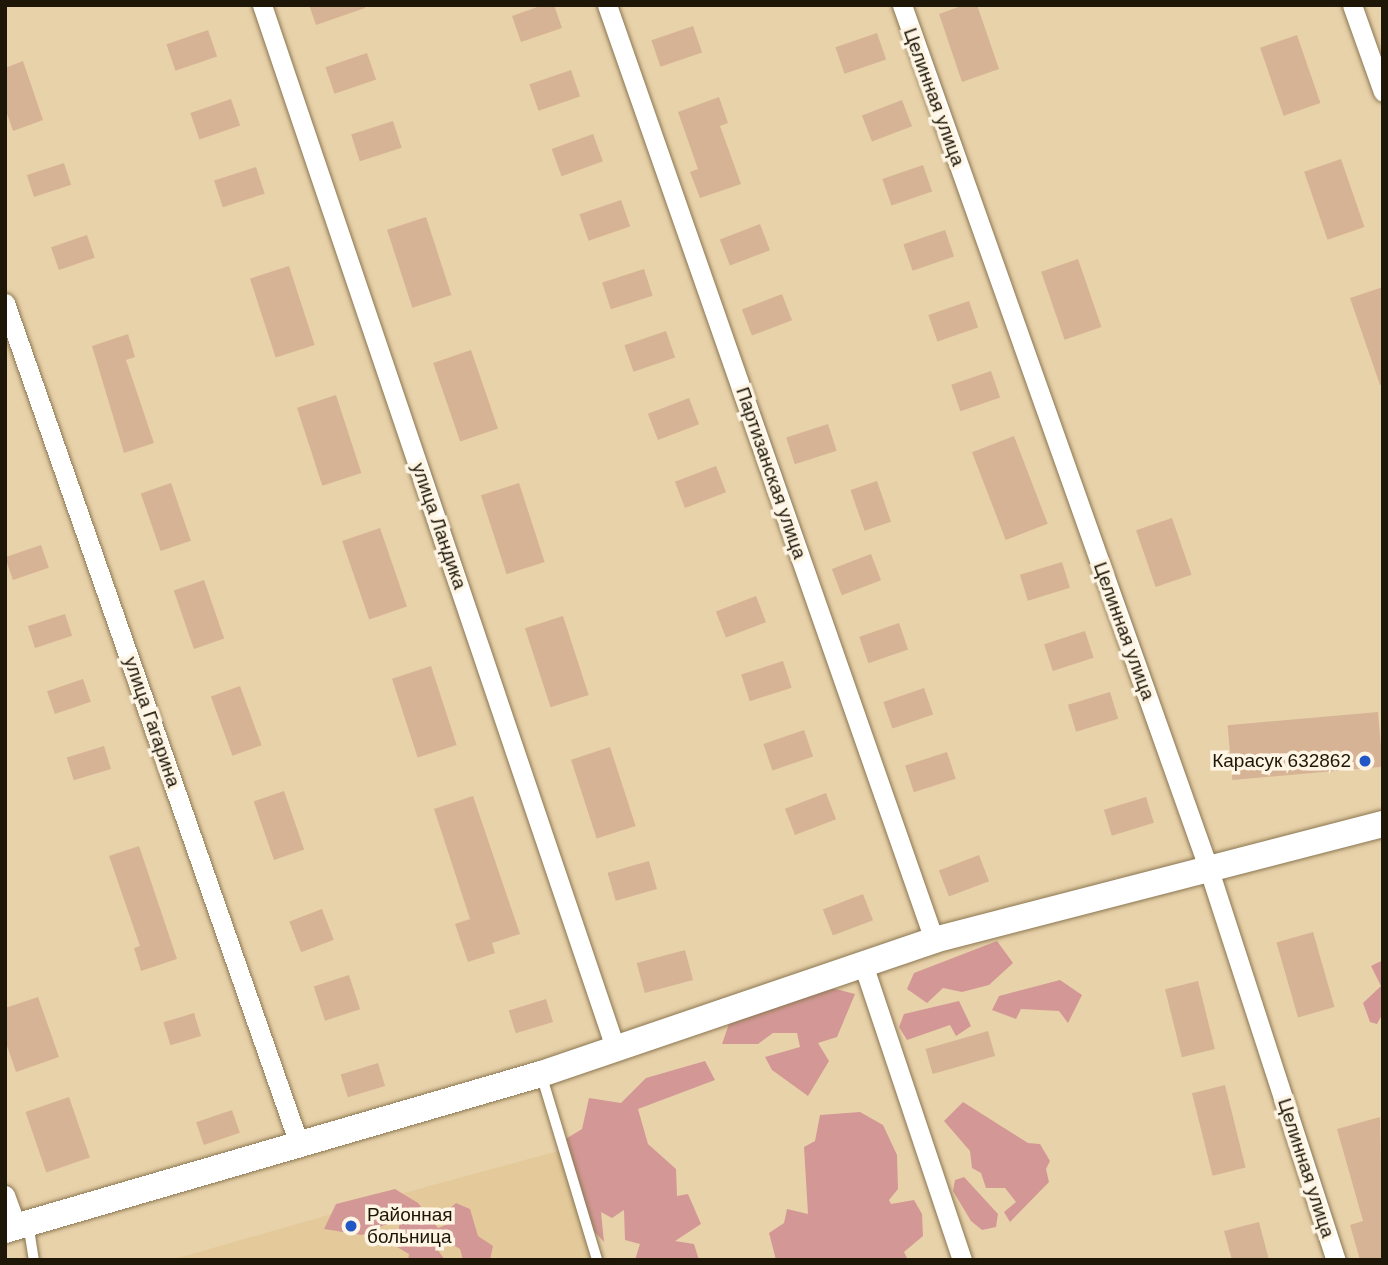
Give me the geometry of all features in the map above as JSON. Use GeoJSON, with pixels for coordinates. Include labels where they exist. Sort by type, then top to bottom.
{"type":"FeatureCollection","features":[{"type":"Feature","properties":{"kind":"street","name":"улица Ландика"},"geometry":{"type":"LineString","coordinates":[[262,5],[615,1047]]}},
{"type":"Feature","properties":{"kind":"street","name":"Партизанская улица"},"geometry":{"type":"LineString","coordinates":[[607,5],[934,940]]}},
{"type":"Feature","properties":{"kind":"street","name":"Целинная улица"},"geometry":{"type":"LineString","coordinates":[[902,5],[1209,870],[1336,1260]]}},
{"type":"Feature","properties":{"kind":"street"},"geometry":{"type":"LineString","coordinates":[[1352,5],[1383,92]]}},
{"type":"Feature","properties":{"kind":"street","name":"улица Гагарина"},"geometry":{"type":"LineString","coordinates":[[5,303],[298,1141]]}},
{"type":"Feature","properties":{"kind":"street"},"geometry":{"type":"LineString","coordinates":[[5,1195],[16,1226],[298,1141],[541,1074],[934,940],[1383,824]]}},
{"type":"Feature","properties":{"kind":"street"},"geometry":{"type":"LineString","coordinates":[[863,964],[962,1260]]}},
{"type":"Feature","properties":{"kind":"lane"},"geometry":{"type":"LineString","coordinates":[[541,1074],[597,1260]]}},
{"type":"Feature","properties":{"kind":"lane"},"geometry":{"type":"LineString","coordinates":[[16,1226],[34,1260]]}},
{"type":"Feature","properties":{"kind":"shaded area"},"geometry":{"type":"Polygon","coordinates":[[[997,941],[1013,963],[989,985],[962,992],[943,988],[927,1003],[907,989],[914,973],[997,941]]]}},
{"type":"Feature","properties":{"kind":"shaded area"},"geometry":{"type":"Polygon","coordinates":[[[1383,960],[1383,1013],[1377,1024],[1370,1022],[1363,1003],[1381,986],[1371,966],[1383,960]]]}},
{"type":"Feature","properties":{"kind":"shaded area"},"geometry":{"type":"Polygon","coordinates":[[[1060,980],[1082,995],[1068,1023],[1059,1011],[1021,1009],[1016,1019],[992,1010],[999,996],[1060,980]]]}},
{"type":"Feature","properties":{"kind":"shaded area"},"geometry":{"type":"Polygon","coordinates":[[[824,986],[855,994],[837,1037],[818,1043],[829,1061],[808,1096],[772,1070],[765,1057],[800,1047],[797,1033],[773,1033],[758,1044],[722,1044],[730,1021],[824,986]]]}},
{"type":"Feature","properties":{"kind":"shaded area"},"geometry":{"type":"Polygon","coordinates":[[[959,1001],[971,1026],[956,1036],[950,1025],[907,1040],[899,1027],[904,1014],[959,1001]]]}},
{"type":"Feature","properties":{"kind":"shaded area"},"geometry":{"type":"Polygon","coordinates":[[[705,1061],[715,1080],[638,1109],[648,1144],[676,1169],[677,1196],[688,1194],[701,1224],[675,1241],[694,1244],[699,1260],[635,1260],[640,1244],[625,1240],[624,1210],[612,1218],[601,1212],[604,1242],[583,1219],[564,1140],[582,1129],[589,1098],[621,1103],[646,1078],[705,1061]]]}},
{"type":"Feature","properties":{"kind":"shaded area"},"geometry":{"type":"Polygon","coordinates":[[[963,1102],[1028,1143],[1040,1144],[1050,1161],[1046,1169],[1049,1182],[1010,1222],[1004,1212],[1016,1202],[1005,1188],[986,1188],[981,1173],[972,1168],[970,1151],[944,1121],[963,1102]]]}},
{"type":"Feature","properties":{"kind":"shaded area"},"geometry":{"type":"Polygon","coordinates":[[[860,1112],[883,1125],[897,1155],[898,1189],[889,1200],[891,1204],[914,1200],[922,1214],[923,1236],[904,1252],[908,1260],[776,1260],[769,1233],[784,1223],[787,1209],[808,1214],[804,1147],[815,1141],[820,1115],[860,1112]]]}},
{"type":"Feature","properties":{"kind":"shaded area"},"geometry":{"type":"Polygon","coordinates":[[[569,1148],[601,1260],[171,1260],[429,1186],[569,1148]]]}},
{"type":"Feature","properties":{"kind":"shaded area"},"geometry":{"type":"Polygon","coordinates":[[[964,1177],[998,1214],[996,1227],[982,1230],[971,1221],[953,1191],[955,1180],[964,1177]]]}},
{"type":"Feature","properties":{"kind":"shaded area"},"geometry":{"type":"Polygon","coordinates":[[[395,1189],[418,1203],[438,1228],[451,1223],[448,1210],[456,1203],[470,1209],[478,1236],[493,1246],[490,1260],[463,1260],[460,1249],[442,1239],[435,1246],[445,1260],[408,1260],[409,1254],[397,1247],[400,1218],[362,1235],[324,1229],[336,1204],[395,1189]]]}},
{"type":"Feature","properties":{"kind":"building"},"geometry":{"type":"Polygon","coordinates":[[[309,5],[365,5],[365,8],[316,25],[309,5]]]}},
{"type":"Feature","properties":{"kind":"building"},"geometry":{"type":"Polygon","coordinates":[[[543,5],[554,5],[562,28],[521,42],[512,16],[543,5]]]}},
{"type":"Feature","properties":{"kind":"building"},"geometry":{"type":"Polygon","coordinates":[[[964,5],[977,5],[999,69],[962,82],[939,14],[964,5]]]}},
{"type":"Feature","properties":{"kind":"building"},"geometry":{"type":"Polygon","coordinates":[[[693,26],[702,52],[661,67],[651,40],[693,26]]]}},
{"type":"Feature","properties":{"kind":"building"},"geometry":{"type":"Polygon","coordinates":[[[208,30],[217,56],[176,71],[166,44],[208,30]]]}},
{"type":"Feature","properties":{"kind":"building"},"geometry":{"type":"Polygon","coordinates":[[[877,33],[886,59],[845,74],[835,47],[877,33]]]}},
{"type":"Feature","properties":{"kind":"building"},"geometry":{"type":"Polygon","coordinates":[[[1297,35],[1320,103],[1284,116],[1260,48],[1297,35]]]}},
{"type":"Feature","properties":{"kind":"building"},"geometry":{"type":"Polygon","coordinates":[[[367,53],[376,79],[335,94],[325,67],[367,53]]]}},
{"type":"Feature","properties":{"kind":"building"},"geometry":{"type":"Polygon","coordinates":[[[23,61],[43,120],[13,131],[5,108],[5,68],[23,61]]]}},
{"type":"Feature","properties":{"kind":"building"},"geometry":{"type":"Polygon","coordinates":[[[571,70],[580,96],[539,111],[529,84],[571,70]]]}},
{"type":"Feature","properties":{"kind":"building"},"geometry":{"type":"Polygon","coordinates":[[[719,97],[728,123],[720,126],[741,184],[700,198],[690,172],[698,169],[678,112],[719,97]]]}},
{"type":"Feature","properties":{"kind":"building"},"geometry":{"type":"Polygon","coordinates":[[[231,99],[240,125],[199,139],[190,113],[231,99]]]}},
{"type":"Feature","properties":{"kind":"building"},"geometry":{"type":"Polygon","coordinates":[[[902,100],[912,126],[872,142],[862,115],[902,100]]]}},
{"type":"Feature","properties":{"kind":"building"},"geometry":{"type":"Polygon","coordinates":[[[393,121],[402,148],[360,161],[351,135],[393,121]]]}},
{"type":"Feature","properties":{"kind":"building"},"geometry":{"type":"Polygon","coordinates":[[[593,134],[603,161],[562,176],[552,149],[593,134]]]}},
{"type":"Feature","properties":{"kind":"building"},"geometry":{"type":"Polygon","coordinates":[[[1341,159],[1364,227],[1328,240],[1304,172],[1341,159]]]}},
{"type":"Feature","properties":{"kind":"building"},"geometry":{"type":"Polygon","coordinates":[[[64,163],[71,185],[34,197],[27,175],[64,163]]]}},
{"type":"Feature","properties":{"kind":"building"},"geometry":{"type":"Polygon","coordinates":[[[923,165],[932,191],[891,205],[882,179],[923,165]]]}},
{"type":"Feature","properties":{"kind":"building"},"geometry":{"type":"Polygon","coordinates":[[[256,167],[265,194],[223,207],[214,181],[256,167]]]}},
{"type":"Feature","properties":{"kind":"building"},"geometry":{"type":"Polygon","coordinates":[[[621,200],[630,226],[589,241],[579,214],[621,200]]]}},
{"type":"Feature","properties":{"kind":"building"},"geometry":{"type":"Polygon","coordinates":[[[426,217],[451,295],[412,308],[387,230],[426,217]]]}},
{"type":"Feature","properties":{"kind":"building"},"geometry":{"type":"Polygon","coordinates":[[[760,224],[770,250],[730,266],[720,239],[760,224]]]}},
{"type":"Feature","properties":{"kind":"building"},"geometry":{"type":"Polygon","coordinates":[[[945,230],[954,256],[913,271],[903,244],[945,230]]]}},
{"type":"Feature","properties":{"kind":"building"},"geometry":{"type":"Polygon","coordinates":[[[87,235],[95,258],[59,270],[51,247],[87,235]]]}},
{"type":"Feature","properties":{"kind":"building"},"geometry":{"type":"Polygon","coordinates":[[[1078,259],[1101,327],[1065,340],[1041,272],[1078,259]]]}},
{"type":"Feature","properties":{"kind":"building"},"geometry":{"type":"Polygon","coordinates":[[[289,266],[315,345],[276,358],[250,279],[289,266]]]}},
{"type":"Feature","properties":{"kind":"building"},"geometry":{"type":"Polygon","coordinates":[[[644,269],[653,296],[611,309],[602,283],[644,269]]]}},
{"type":"Feature","properties":{"kind":"building"},"geometry":{"type":"Polygon","coordinates":[[[1383,287],[1383,384],[1380,385],[1350,298],[1383,287]]]}},
{"type":"Feature","properties":{"kind":"building"},"geometry":{"type":"Polygon","coordinates":[[[782,294],[792,320],[752,336],[742,309],[782,294]]]}},
{"type":"Feature","properties":{"kind":"building"},"geometry":{"type":"Polygon","coordinates":[[[969,301],[978,327],[937,341],[928,315],[969,301]]]}},
{"type":"Feature","properties":{"kind":"building"},"geometry":{"type":"Polygon","coordinates":[[[666,331],[675,357],[634,372],[624,345],[666,331]]]}},
{"type":"Feature","properties":{"kind":"building"},"geometry":{"type":"Polygon","coordinates":[[[128,334],[135,357],[126,360],[154,443],[124,453],[92,346],[128,334]]]}},
{"type":"Feature","properties":{"kind":"building"},"geometry":{"type":"Polygon","coordinates":[[[471,350],[498,428],[460,442],[433,363],[471,350]]]}},
{"type":"Feature","properties":{"kind":"building"},"geometry":{"type":"Polygon","coordinates":[[[991,371],[1000,397],[960,411],[951,385],[991,371]]]}},
{"type":"Feature","properties":{"kind":"building"},"geometry":{"type":"Polygon","coordinates":[[[336,395],[361,473],[322,486],[297,408],[336,395]]]}},
{"type":"Feature","properties":{"kind":"building"},"geometry":{"type":"Polygon","coordinates":[[[689,398],[699,424],[658,440],[648,414],[689,398]]]}},
{"type":"Feature","properties":{"kind":"building"},"geometry":{"type":"Polygon","coordinates":[[[828,424],[837,451],[795,464],[786,438],[828,424]]]}},
{"type":"Feature","properties":{"kind":"building"},"geometry":{"type":"Polygon","coordinates":[[[1014,436],[1048,524],[1006,540],[972,452],[1014,436]]]}},
{"type":"Feature","properties":{"kind":"building"},"geometry":{"type":"Polygon","coordinates":[[[716,466],[726,492],[685,508],[675,482],[716,466]]]}},
{"type":"Feature","properties":{"kind":"building"},"geometry":{"type":"Polygon","coordinates":[[[877,481],[891,522],[865,531],[851,490],[877,481]]]}},
{"type":"Feature","properties":{"kind":"building"},"geometry":{"type":"Polygon","coordinates":[[[171,483],[191,541],[161,551],[141,493],[171,483]]]}},
{"type":"Feature","properties":{"kind":"building"},"geometry":{"type":"Polygon","coordinates":[[[519,483],[545,562],[507,574],[481,495],[519,483]]]}},
{"type":"Feature","properties":{"kind":"building"},"geometry":{"type":"Polygon","coordinates":[[[1172,518],[1192,575],[1156,587],[1136,530],[1172,518]]]}},
{"type":"Feature","properties":{"kind":"building"},"geometry":{"type":"Polygon","coordinates":[[[380,528],[407,606],[369,620],[342,541],[380,528]]]}},
{"type":"Feature","properties":{"kind":"building"},"geometry":{"type":"Polygon","coordinates":[[[41,545],[49,568],[13,580],[5,557],[41,545]]]}},
{"type":"Feature","properties":{"kind":"building"},"geometry":{"type":"Polygon","coordinates":[[[871,554],[881,580],[842,595],[832,569],[871,554]]]}},
{"type":"Feature","properties":{"kind":"building"},"geometry":{"type":"Polygon","coordinates":[[[1062,562],[1070,588],[1028,601],[1020,575],[1062,562]]]}},
{"type":"Feature","properties":{"kind":"building"},"geometry":{"type":"Polygon","coordinates":[[[204,580],[224,639],[194,649],[174,590],[204,580]]]}},
{"type":"Feature","properties":{"kind":"building"},"geometry":{"type":"Polygon","coordinates":[[[756,596],[766,622],[726,638],[716,611],[756,596]]]}},
{"type":"Feature","properties":{"kind":"building"},"geometry":{"type":"Polygon","coordinates":[[[65,614],[72,636],[35,648],[28,626],[65,614]]]}},
{"type":"Feature","properties":{"kind":"building"},"geometry":{"type":"Polygon","coordinates":[[[563,616],[589,695],[551,707],[525,628],[563,616]]]}},
{"type":"Feature","properties":{"kind":"building"},"geometry":{"type":"Polygon","coordinates":[[[899,623],[908,649],[868,663],[859,637],[899,623]]]}},
{"type":"Feature","properties":{"kind":"building"},"geometry":{"type":"Polygon","coordinates":[[[1085,631],[1094,658],[1053,671],[1044,644],[1085,631]]]}},
{"type":"Feature","properties":{"kind":"building"},"geometry":{"type":"Polygon","coordinates":[[[783,661],[792,688],[750,701],[741,675],[783,661]]]}},
{"type":"Feature","properties":{"kind":"building"},"geometry":{"type":"Polygon","coordinates":[[[431,666],[457,745],[418,758],[392,679],[431,666]]]}},
{"type":"Feature","properties":{"kind":"building"},"geometry":{"type":"Polygon","coordinates":[[[83,679],[91,702],[55,714],[47,691],[83,679]]]}},
{"type":"Feature","properties":{"kind":"building"},"geometry":{"type":"Polygon","coordinates":[[[240,686],[262,745],[232,756],[211,697],[240,686]]]}},
{"type":"Feature","properties":{"kind":"building"},"geometry":{"type":"Polygon","coordinates":[[[924,688],[933,714],[892,728],[883,702],[924,688]]]}},
{"type":"Feature","properties":{"kind":"building"},"geometry":{"type":"Polygon","coordinates":[[[1110,692],[1118,719],[1076,732],[1068,705],[1110,692]]]}},
{"type":"Feature","properties":{"kind":"building"},"geometry":{"type":"Polygon","coordinates":[[[1378,712],[1383,767],[1232,780],[1228,725],[1378,712]]]}},
{"type":"Feature","properties":{"kind":"building"},"geometry":{"type":"Polygon","coordinates":[[[804,730],[813,756],[772,770],[763,744],[804,730]]]}},
{"type":"Feature","properties":{"kind":"building"},"geometry":{"type":"Polygon","coordinates":[[[104,746],[111,769],[74,780],[67,757],[104,746]]]}},
{"type":"Feature","properties":{"kind":"building"},"geometry":{"type":"Polygon","coordinates":[[[610,747],[636,826],[597,839],[571,760],[610,747]]]}},
{"type":"Feature","properties":{"kind":"building"},"geometry":{"type":"Polygon","coordinates":[[[947,752],[956,779],[914,792],[905,766],[947,752]]]}},
{"type":"Feature","properties":{"kind":"building"},"geometry":{"type":"Polygon","coordinates":[[[284,791],[304,850],[274,860],[254,801],[284,791]]]}},
{"type":"Feature","properties":{"kind":"building"},"geometry":{"type":"Polygon","coordinates":[[[826,793],[836,819],[795,835],[785,809],[826,793]]]}},
{"type":"Feature","properties":{"kind":"building"},"geometry":{"type":"Polygon","coordinates":[[[473,796],[520,934],[492,943],[495,953],[468,962],[455,924],[470,919],[434,809],[473,796]]]}},
{"type":"Feature","properties":{"kind":"building"},"geometry":{"type":"Polygon","coordinates":[[[1146,797],[1154,823],[1112,836],[1104,810],[1146,797]]]}},
{"type":"Feature","properties":{"kind":"building"},"geometry":{"type":"Polygon","coordinates":[[[139,846],[177,959],[141,971],[134,948],[140,946],[109,856],[139,846]]]}},
{"type":"Feature","properties":{"kind":"building"},"geometry":{"type":"Polygon","coordinates":[[[979,855],[989,881],[949,897],[939,870],[979,855]]]}},
{"type":"Feature","properties":{"kind":"building"},"geometry":{"type":"Polygon","coordinates":[[[649,861],[657,889],[616,901],[608,873],[649,861]]]}},
{"type":"Feature","properties":{"kind":"building"},"geometry":{"type":"Polygon","coordinates":[[[863,894],[873,920],[833,936],[823,909],[863,894]]]}},
{"type":"Feature","properties":{"kind":"building"},"geometry":{"type":"Polygon","coordinates":[[[322,909],[334,940],[301,952],[289,922],[322,909]]]}},
{"type":"Feature","properties":{"kind":"building"},"geometry":{"type":"Polygon","coordinates":[[[1313,932],[1334,1007],[1298,1017],[1276,942],[1313,932]]]}},
{"type":"Feature","properties":{"kind":"building"},"geometry":{"type":"Polygon","coordinates":[[[685,950],[693,980],[645,993],[637,963],[685,950]]]}},
{"type":"Feature","properties":{"kind":"building"},"geometry":{"type":"Polygon","coordinates":[[[349,975],[360,1009],[325,1021],[314,986],[349,975]]]}},
{"type":"Feature","properties":{"kind":"building"},"geometry":{"type":"Polygon","coordinates":[[[1198,981],[1215,1049],[1182,1057],[1165,989],[1198,981]]]}},
{"type":"Feature","properties":{"kind":"building"},"geometry":{"type":"Polygon","coordinates":[[[38,997],[59,1057],[16,1072],[5,1040],[5,1008],[38,997]]]}},
{"type":"Feature","properties":{"kind":"building"},"geometry":{"type":"Polygon","coordinates":[[[546,999],[553,1022],[516,1033],[509,1010],[546,999]]]}},
{"type":"Feature","properties":{"kind":"building"},"geometry":{"type":"Polygon","coordinates":[[[194,1013],[201,1036],[170,1045],[163,1022],[194,1013]]]}},
{"type":"Feature","properties":{"kind":"building"},"geometry":{"type":"Polygon","coordinates":[[[988,1031],[995,1056],[933,1074],[926,1049],[988,1031]]]}},
{"type":"Feature","properties":{"kind":"building"},"geometry":{"type":"Polygon","coordinates":[[[378,1063],[385,1086],[348,1097],[341,1074],[378,1063]]]}},
{"type":"Feature","properties":{"kind":"building"},"geometry":{"type":"Polygon","coordinates":[[[1225,1085],[1246,1167],[1213,1176],[1192,1093],[1225,1085]]]}},
{"type":"Feature","properties":{"kind":"building"},"geometry":{"type":"Polygon","coordinates":[[[69,1097],[90,1158],[46,1172],[26,1112],[69,1097]]]}},
{"type":"Feature","properties":{"kind":"building"},"geometry":{"type":"Polygon","coordinates":[[[232,1110],[240,1133],[204,1145],[196,1122],[232,1110]]]}},
{"type":"Feature","properties":{"kind":"building"},"geometry":{"type":"Polygon","coordinates":[[[1380,1117],[1383,1260],[1360,1260],[1350,1225],[1363,1221],[1337,1129],[1380,1117]]]}},
{"type":"Feature","properties":{"kind":"building"},"geometry":{"type":"Polygon","coordinates":[[[1259,1222],[1269,1260],[1232,1260],[1224,1231],[1259,1222]]]}},
{"type":"Feature","properties":{"kind":"place","name":"Карасук 632862"},"geometry":{"type":"Point","coordinates":[1365,761]}},
{"type":"Feature","properties":{"kind":"place","name":"Районная больница"},"geometry":{"type":"Point","coordinates":[351,1226]}}]}
